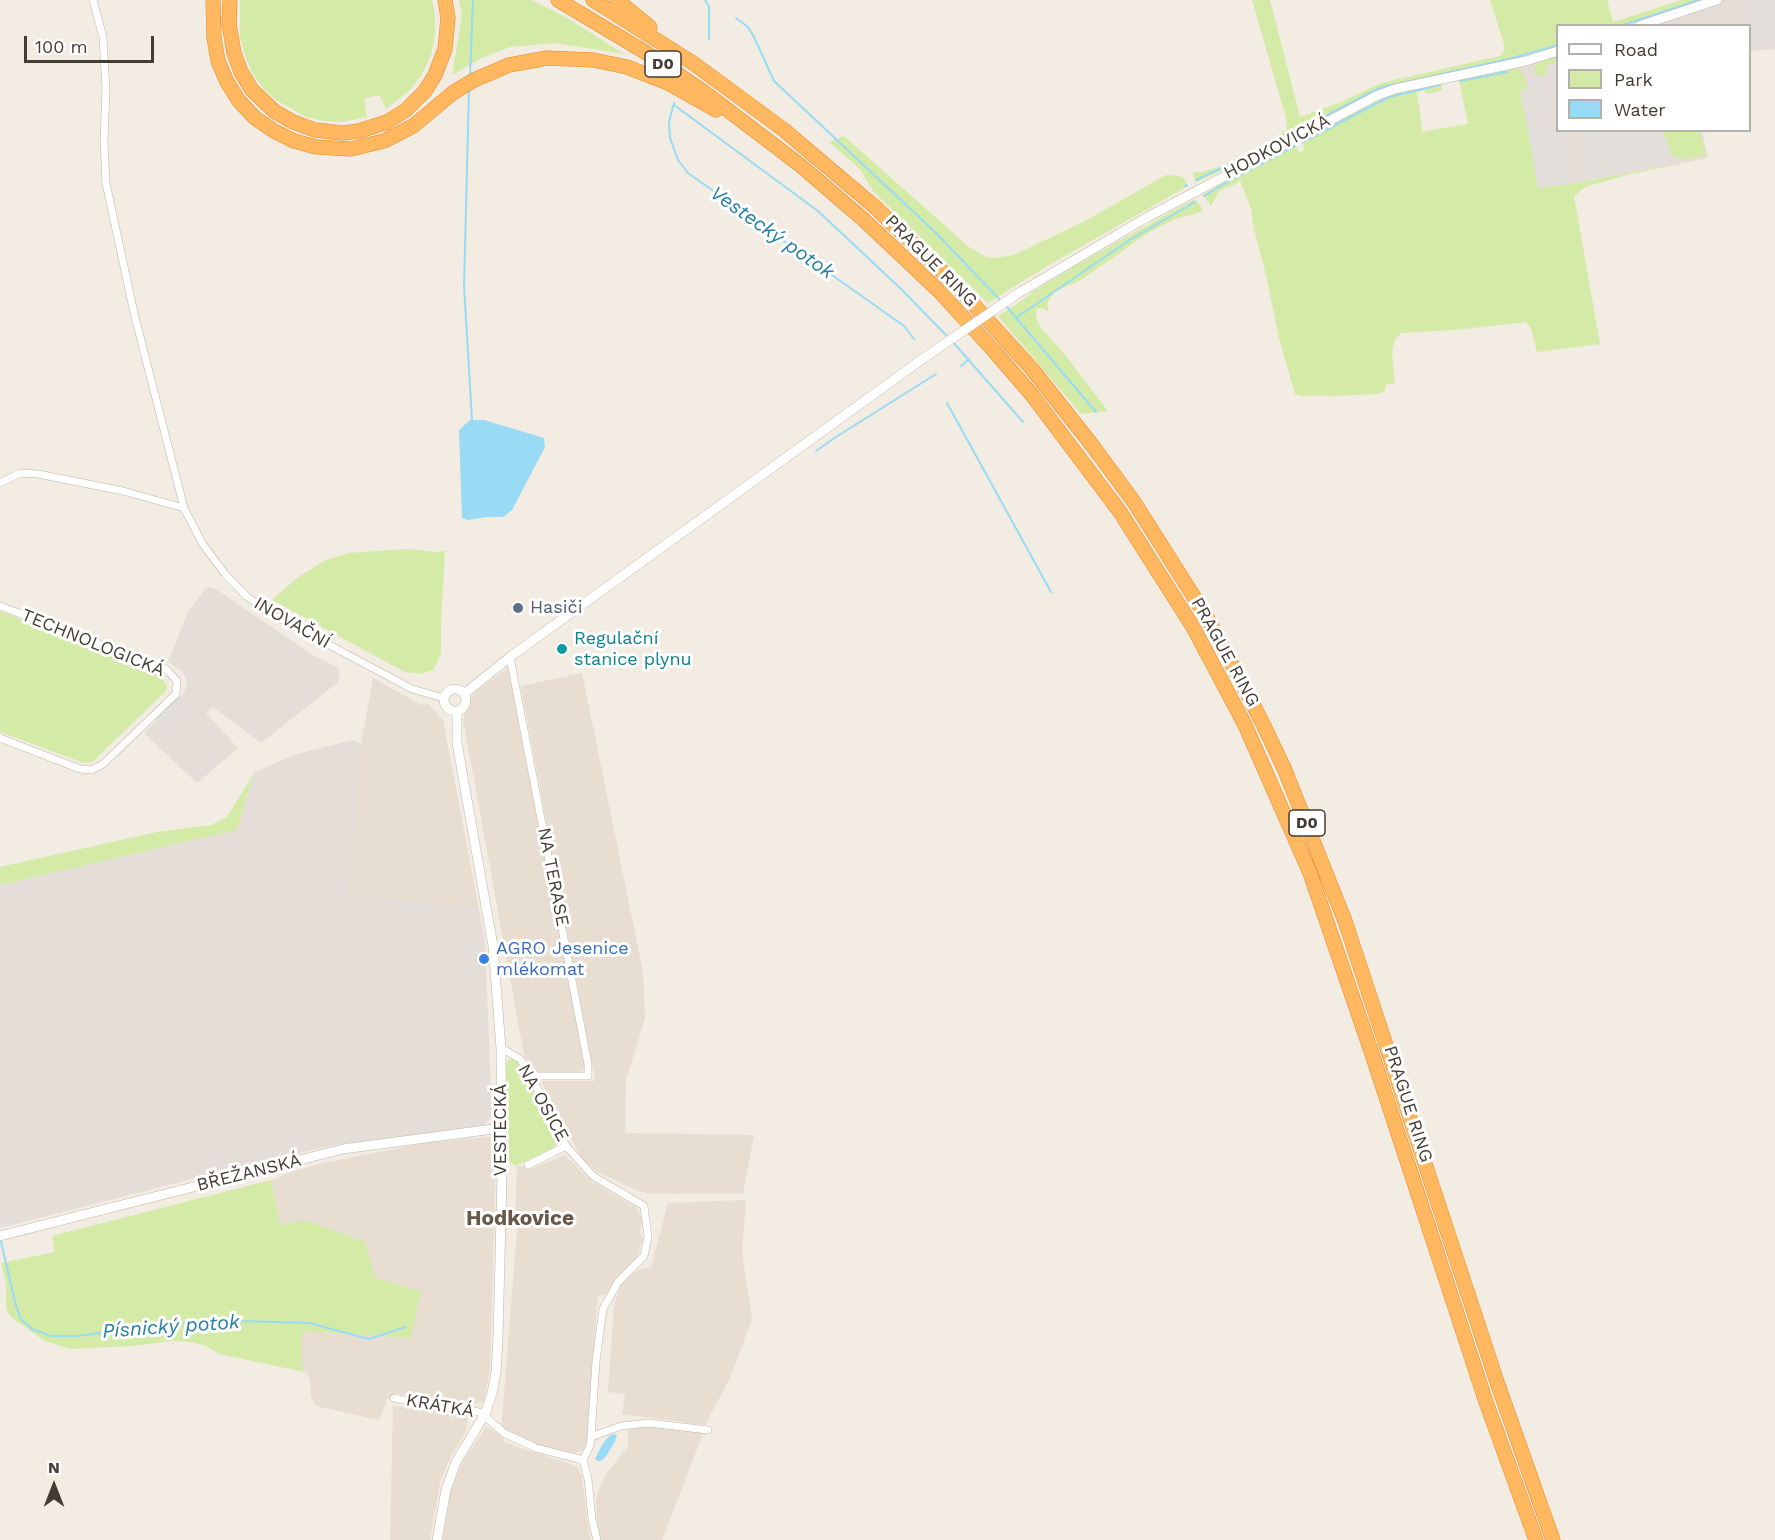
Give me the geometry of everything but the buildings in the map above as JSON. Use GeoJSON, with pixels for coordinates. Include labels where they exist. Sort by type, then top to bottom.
{"type":"FeatureCollection","features":[{"type":"Feature","properties":{"kind":"highway"},"geometry":{"type":"LineString","coordinates":[[213,0],[216,49],[227,82],[239,101],[255,118],[294,141],[328,149],[351,149],[373,145],[408,129],[460,88],[474,80],[516,63],[547,57],[607,62],[639,71],[668,84],[762,135]]}},
{"type":"Feature","properties":{"kind":"highway"},"geometry":{"type":"LineString","coordinates":[[230,0],[229,24],[234,53],[241,72],[252,90],[274,111],[293,123],[315,130],[343,133],[359,131],[387,122],[406,110],[425,91],[435,75],[445,49],[448,18],[445,0]]}},
{"type":"Feature","properties":{"kind":"highway","name":"PRAGUE RING"},"geometry":{"type":"LineString","coordinates":[[558,0],[645,52],[704,92],[818,180],[889,243],[939,291],[1032,395],[1120,512],[1193,627],[1245,725],[1310,873],[1368,1041],[1486,1402],[1536,1540]]}},
{"type":"Feature","properties":{"kind":"highway","name":"PRAGUE RING"},"geometry":{"type":"LineString","coordinates":[[593,0],[693,63],[767,117],[838,174],[922,250],[991,322],[1047,387],[1134,502],[1208,619],[1284,768],[1341,911],[1387,1044],[1497,1382],[1553,1540]]}},
{"type":"Feature","properties":{"kind":"highway"},"geometry":{"type":"LineString","coordinates":[[617,0],[693,63]]}},
{"type":"Feature","properties":{"kind":"street","name":"INOVAČNÍ"},"geometry":{"type":"LineString","coordinates":[[93,0],[103,37],[106,89],[104,141],[106,183],[134,313],[184,508],[202,543],[225,574],[246,596],[273,615],[412,689],[444,699]]}},
{"type":"Feature","properties":{"kind":"street"},"geometry":{"type":"LineString","coordinates":[[1645,24],[1717,0]]}},
{"type":"Feature","properties":{"kind":"street","name":"HODKOVICKÁ"},"geometry":{"type":"LineString","coordinates":[[921,360],[1017,294],[1134,224],[1371,98],[1395,89],[1526,61],[1556,51]]}},
{"type":"Feature","properties":{"kind":"street","name":"VESTECKÁ"},"geometry":{"type":"LineString","coordinates":[[464,694],[510,657],[921,360]]}},
{"type":"Feature","properties":{"kind":"street"},"geometry":{"type":"LineString","coordinates":[[0,483],[20,473],[38,474],[123,491],[184,508]]}},
{"type":"Feature","properties":{"kind":"street","name":"TECHNOLOGICKÁ"},"geometry":{"type":"LineString","coordinates":[[0,606],[166,669],[177,681],[176,694],[103,764],[92,770],[80,769],[0,738]]}},
{"type":"Feature","properties":{"kind":"street","name":"NA TERASE"},"geometry":{"type":"LineString","coordinates":[[510,657],[548,848],[586,1054],[588,1076],[531,1076]]}},
{"type":"Feature","properties":{"kind":"street","name":"VESTECKÁ"},"geometry":{"type":"LineString","coordinates":[[436,1540],[446,1490],[456,1462],[485,1414],[496,1373],[501,1128],[501,1048],[493,946],[457,743],[457,711],[465,704],[464,694],[459,690],[453,690],[447,693],[444,699]]}},
{"type":"Feature","properties":{"kind":"street"},"geometry":{"type":"LineString","coordinates":[[444,699],[448,708],[457,711]]}},
{"type":"Feature","properties":{"kind":"street","name":"NA OSICE"},"geometry":{"type":"LineString","coordinates":[[501,1048],[520,1059],[566,1146],[593,1176],[644,1206],[648,1237],[644,1256],[618,1282],[603,1309],[596,1361],[590,1446],[583,1460]]}},
{"type":"Feature","properties":{"kind":"street","name":"BŘEŽANSKÁ"},"geometry":{"type":"LineString","coordinates":[[3,1235],[343,1149],[501,1128]]}},
{"type":"Feature","properties":{"kind":"street","name":"VESTECKÁ"},"geometry":{"type":"LineString","coordinates":[[528,1165],[566,1146]]}},
{"type":"Feature","properties":{"kind":"street","name":"KRÁTKÁ"},"geometry":{"type":"LineString","coordinates":[[394,1398],[485,1414]]}},
{"type":"Feature","properties":{"kind":"street"},"geometry":{"type":"LineString","coordinates":[[485,1414],[504,1433],[536,1448],[583,1460],[588,1479],[591,1519],[597,1540]]}},
{"type":"Feature","properties":{"kind":"street"},"geometry":{"type":"LineString","coordinates":[[591,1437],[621,1426],[648,1423],[708,1430]]}},
{"type":"Feature","properties":{"kind":"shaded area"},"geometry":{"type":"Polygon","coordinates":[[[1703,0],[1775,0],[1775,49],[1751,51],[1751,24],[1630,24],[1703,0]]]}},
{"type":"Feature","properties":{"kind":"shaded area"},"geometry":{"type":"Polygon","coordinates":[[[1767,1],[1772,22],[1767,24],[1768,38],[1751,45],[1751,29],[1759,27],[1752,5],[1767,1]]]}},
{"type":"Feature","properties":{"kind":"shaded area"},"geometry":{"type":"Polygon","coordinates":[[[1556,55],[1556,132],[1702,132],[1708,158],[1535,190],[1512,68],[1556,55]]]}},
{"type":"Feature","properties":{"kind":"shaded area"},"geometry":{"type":"Polygon","coordinates":[[[1556,62],[1556,82],[1540,88],[1548,114],[1526,120],[1520,91],[1527,89],[1526,81],[1548,75],[1546,66],[1556,62]]]}},
{"type":"Feature","properties":{"kind":"shaded area"},"geometry":{"type":"Polygon","coordinates":[[[1549,118],[1569,184],[1538,188],[1527,124],[1549,118]]]}},
{"type":"Feature","properties":{"kind":"shaded area"},"geometry":{"type":"Polygon","coordinates":[[[1581,132],[1663,132],[1671,154],[1596,177],[1581,132]]]}},
{"type":"Feature","properties":{"kind":"shaded area"},"geometry":{"type":"Polygon","coordinates":[[[209,587],[214,588],[313,655],[338,668],[340,676],[337,683],[261,743],[213,707],[206,713],[238,748],[197,783],[144,733],[184,693],[187,682],[183,672],[168,662],[188,612],[209,587]]]}},
{"type":"Feature","properties":{"kind":"shaded area"},"geometry":{"type":"Polygon","coordinates":[[[508,668],[585,1067],[579,1072],[538,1072],[532,1069],[524,1055],[463,719],[474,693],[508,668]]]}},
{"type":"Feature","properties":{"kind":"shaded area"},"geometry":{"type":"Polygon","coordinates":[[[582,673],[643,972],[645,1018],[626,1081],[625,1133],[754,1135],[743,1194],[647,1193],[596,1171],[581,1157],[541,1081],[595,1081],[521,686],[582,673]]]}},
{"type":"Feature","properties":{"kind":"shaded area"},"geometry":{"type":"Polygon","coordinates":[[[373,678],[421,705],[428,704],[443,720],[479,909],[348,894],[362,739],[373,678]]]}},
{"type":"Feature","properties":{"kind":"shaded area"},"geometry":{"type":"Polygon","coordinates":[[[176,694],[185,702],[161,724],[153,716],[176,694]]]}},
{"type":"Feature","properties":{"kind":"shaded area"},"geometry":{"type":"Polygon","coordinates":[[[353,740],[362,744],[348,894],[479,909],[485,943],[492,1116],[483,1126],[340,1144],[266,1160],[0,1228],[0,885],[237,830],[254,773],[293,755],[353,740]]]}},
{"type":"Feature","properties":{"kind":"shaded area"},"geometry":{"type":"Polygon","coordinates":[[[494,1136],[496,1156],[490,1369],[484,1401],[465,1403],[395,1393],[387,1400],[379,1420],[316,1406],[311,1397],[310,1380],[302,1365],[302,1331],[411,1338],[375,1278],[280,1225],[271,1180],[324,1163],[425,1143],[494,1136]]]}},
{"type":"Feature","properties":{"kind":"shaded area"},"geometry":{"type":"Polygon","coordinates":[[[565,1155],[591,1181],[637,1208],[642,1219],[640,1233],[643,1239],[636,1261],[620,1278],[615,1278],[607,1295],[598,1295],[586,1449],[569,1455],[544,1449],[501,1431],[518,1219],[515,1219],[517,1166],[534,1168],[565,1155]]]}},
{"type":"Feature","properties":{"kind":"shaded area"},"geometry":{"type":"Polygon","coordinates":[[[746,1200],[742,1253],[752,1319],[730,1378],[705,1425],[622,1414],[625,1394],[608,1392],[614,1306],[622,1282],[640,1269],[651,1267],[668,1203],[746,1200]]]}},
{"type":"Feature","properties":{"kind":"shaded area"},"geometry":{"type":"Polygon","coordinates":[[[393,1406],[468,1411],[466,1432],[451,1456],[440,1482],[430,1540],[390,1540],[393,1406]]]}},
{"type":"Feature","properties":{"kind":"shaded area"},"geometry":{"type":"Polygon","coordinates":[[[647,1426],[704,1431],[662,1540],[602,1540],[597,1522],[596,1497],[606,1474],[629,1445],[627,1430],[647,1426]]]}},
{"type":"Feature","properties":{"kind":"shaded area"},"geometry":{"type":"Polygon","coordinates":[[[486,1427],[503,1436],[504,1442],[576,1466],[582,1476],[591,1540],[443,1540],[451,1488],[464,1460],[486,1427]]]}},
{"type":"Feature","properties":{"kind":"green space"},"geometry":{"type":"Polygon","coordinates":[[[240,0],[432,0],[435,34],[431,55],[422,74],[410,90],[386,109],[379,95],[364,99],[367,117],[342,122],[306,117],[276,100],[253,74],[240,36],[240,0]]]}},
{"type":"Feature","properties":{"kind":"green space"},"geometry":{"type":"Polygon","coordinates":[[[459,0],[531,0],[567,18],[624,54],[555,43],[510,47],[482,58],[452,75],[462,16],[459,0]]]}},
{"type":"Feature","properties":{"kind":"green space"},"geometry":{"type":"Polygon","coordinates":[[[1252,0],[1270,0],[1300,117],[1339,103],[1381,83],[1500,56],[1504,51],[1504,44],[1490,0],[1607,0],[1613,22],[1682,0],[1704,0],[1627,24],[1556,24],[1556,46],[1506,61],[1382,89],[1250,158],[1197,182],[1193,175],[1194,172],[1216,168],[1250,154],[1273,140],[1287,129],[1286,118],[1252,0]]]}},
{"type":"Feature","properties":{"kind":"green space"},"geometry":{"type":"Polygon","coordinates":[[[1556,55],[1556,62],[1546,66],[1549,75],[1540,76],[1535,73],[1533,70],[1536,63],[1556,55]]]}},
{"type":"Feature","properties":{"kind":"green space"},"geometry":{"type":"Polygon","coordinates":[[[1512,68],[1521,70],[1525,78],[1527,89],[1520,91],[1539,188],[1708,158],[1627,175],[1585,187],[1574,196],[1600,344],[1537,352],[1531,329],[1526,322],[1401,333],[1394,341],[1392,352],[1395,385],[1387,383],[1384,392],[1331,396],[1295,394],[1279,338],[1251,209],[1240,180],[1218,193],[1211,206],[1203,195],[1236,174],[1294,143],[1299,152],[1304,151],[1302,139],[1394,93],[1439,83],[1443,90],[1427,94],[1423,90],[1417,93],[1423,133],[1468,124],[1459,79],[1512,68]]]}},
{"type":"Feature","properties":{"kind":"green space"},"geometry":{"type":"Polygon","coordinates":[[[1663,132],[1700,132],[1706,155],[1686,159],[1671,154],[1663,132]]]}},
{"type":"Feature","properties":{"kind":"green space"},"geometry":{"type":"Polygon","coordinates":[[[844,136],[969,247],[986,257],[1014,255],[1085,221],[1166,175],[1184,178],[1188,186],[1049,265],[988,303],[873,191],[860,169],[829,142],[844,136]]]}},
{"type":"Feature","properties":{"kind":"green space"},"geometry":{"type":"Polygon","coordinates":[[[1194,199],[1201,206],[1202,212],[1175,219],[1148,233],[1081,280],[1054,292],[1047,304],[1049,312],[1041,308],[1036,309],[1037,321],[1041,328],[1066,356],[1108,411],[1081,414],[998,316],[1080,263],[1194,199]]]}},
{"type":"Feature","properties":{"kind":"green space"},"geometry":{"type":"Polygon","coordinates":[[[407,549],[445,551],[441,654],[433,670],[420,674],[405,672],[272,600],[297,578],[324,561],[348,553],[407,549]]]}},
{"type":"Feature","properties":{"kind":"green space"},"geometry":{"type":"Polygon","coordinates":[[[0,611],[159,675],[167,685],[166,691],[92,762],[84,763],[0,732],[0,611]]]}},
{"type":"Feature","properties":{"kind":"green space"},"geometry":{"type":"Polygon","coordinates":[[[254,773],[237,830],[0,885],[0,867],[157,832],[211,825],[227,817],[254,773]]]}},
{"type":"Feature","properties":{"kind":"green space"},"geometry":{"type":"Polygon","coordinates":[[[513,1059],[519,1064],[559,1143],[552,1149],[515,1166],[509,1161],[506,1064],[513,1059]]]}},
{"type":"Feature","properties":{"kind":"green space"},"geometry":{"type":"Polygon","coordinates":[[[271,1180],[280,1225],[305,1220],[365,1242],[375,1278],[421,1292],[411,1338],[302,1331],[304,1372],[219,1354],[206,1346],[192,1342],[172,1341],[132,1346],[70,1349],[43,1340],[11,1317],[6,1309],[6,1284],[1,1263],[55,1252],[52,1236],[271,1180]]]}},
{"type":"Feature","properties":{"kind":"water"},"geometry":{"type":"Polygon","coordinates":[[[470,420],[484,420],[544,438],[545,447],[512,510],[503,517],[468,520],[462,518],[459,430],[470,420]]]}},
{"type":"Feature","properties":{"kind":"water"},"geometry":{"type":"Polygon","coordinates":[[[613,1434],[617,1435],[615,1441],[607,1455],[598,1461],[595,1459],[602,1445],[613,1434]]]}},
{"type":"Feature","properties":{"kind":"waterway"},"geometry":{"type":"LineString","coordinates":[[470,75],[473,0]]}},
{"type":"Feature","properties":{"kind":"waterway","name":"Vestecký potok"},"geometry":{"type":"LineString","coordinates":[[705,0],[709,7],[709,39]]}},
{"type":"Feature","properties":{"kind":"waterway"},"geometry":{"type":"LineString","coordinates":[[1626,24],[1699,0]]}},
{"type":"Feature","properties":{"kind":"waterway"},"geometry":{"type":"LineString","coordinates":[[736,18],[748,27],[774,81],[936,233],[1002,302]]}},
{"type":"Feature","properties":{"kind":"waterway"},"geometry":{"type":"LineString","coordinates":[[1303,128],[1379,88],[1513,58],[1556,46]]}},
{"type":"Feature","properties":{"kind":"waterway"},"geometry":{"type":"LineString","coordinates":[[1460,81],[1507,72]]}},
{"type":"Feature","properties":{"kind":"waterway"},"geometry":{"type":"LineString","coordinates":[[1303,142],[1389,97],[1440,85]]}},
{"type":"Feature","properties":{"kind":"waterway"},"geometry":{"type":"LineString","coordinates":[[469,90],[464,286],[472,419]]}},
{"type":"Feature","properties":{"kind":"waterway","name":"Vestecký potok"},"geometry":{"type":"LineString","coordinates":[[674,103],[669,122],[670,138],[678,160],[688,173],[904,326],[914,339]]}},
{"type":"Feature","properties":{"kind":"waterway"},"geometry":{"type":"LineString","coordinates":[[674,105],[818,211],[899,287],[948,337]]}},
{"type":"Feature","properties":{"kind":"waterway"},"geometry":{"type":"LineString","coordinates":[[1196,180],[1272,144]]}},
{"type":"Feature","properties":{"kind":"waterway"},"geometry":{"type":"LineString","coordinates":[[1204,196],[1295,146]]}},
{"type":"Feature","properties":{"kind":"waterway"},"geometry":{"type":"LineString","coordinates":[[1016,318],[1128,241],[1195,202]]}},
{"type":"Feature","properties":{"kind":"waterway"},"geometry":{"type":"LineString","coordinates":[[1006,306],[1096,412]]}},
{"type":"Feature","properties":{"kind":"waterway"},"geometry":{"type":"LineString","coordinates":[[952,341],[1023,422]]}},
{"type":"Feature","properties":{"kind":"waterway"},"geometry":{"type":"LineString","coordinates":[[961,366],[969,359]]}},
{"type":"Feature","properties":{"kind":"waterway"},"geometry":{"type":"LineString","coordinates":[[816,451],[936,374]]}},
{"type":"Feature","properties":{"kind":"waterway","name":"Vestecký potok"},"geometry":{"type":"LineString","coordinates":[[947,403],[1051,592]]}},
{"type":"Feature","properties":{"kind":"waterway","name":"Písnický potok"},"geometry":{"type":"LineString","coordinates":[[0,1237],[20,1318],[32,1329],[51,1336],[76,1336],[207,1320],[309,1323],[369,1339],[406,1327]]}},
{"type":"Feature","properties":{"kind":"place","name":"Hasiči"},"geometry":{"type":"Point","coordinates":[518,608]}},
{"type":"Feature","properties":{"kind":"place","name":"Regulační stanice plynu"},"geometry":{"type":"Point","coordinates":[562,649]}},
{"type":"Feature","properties":{"kind":"place","name":"AGRO Jesenice mlékomat"},"geometry":{"type":"Point","coordinates":[484,959]}},
{"type":"Feature","properties":{"kind":"district","name":"Hodkovice"},"geometry":{"type":"Point","coordinates":[520,1219]}}]}
